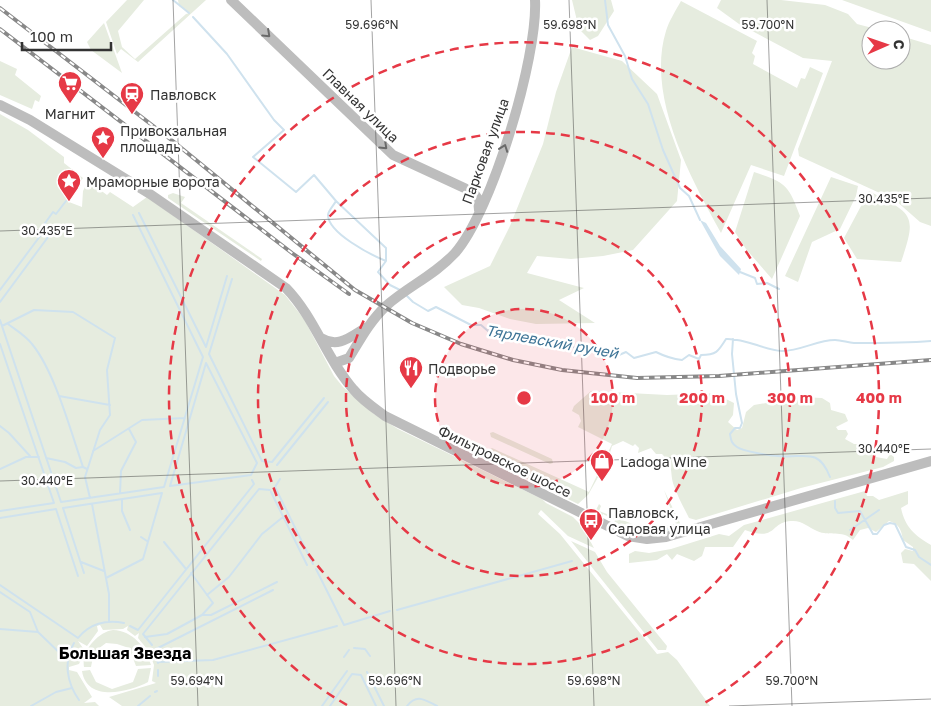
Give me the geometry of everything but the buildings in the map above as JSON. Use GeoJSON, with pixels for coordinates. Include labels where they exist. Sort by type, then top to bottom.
{"type":"FeatureCollection","features":[{"type":"Feature","properties":{"kind":"main road","name":"Главная улица"},"geometry":{"type":"LineString","coordinates":[[232,0],[393,154],[473,192],[488,194]]}},
{"type":"Feature","properties":{"kind":"main road","name":"Парковая улица"},"geometry":{"type":"LineString","coordinates":[[348,358],[368,326],[384,308],[454,254],[488,194],[510,133],[520,95],[534,20],[535,0]]}},
{"type":"Feature","properties":{"kind":"main road","name":"Фильтровское шоссе"},"geometry":{"type":"LineString","coordinates":[[0,104],[30,120],[150,194],[286,288],[304,309],[344,378],[367,403],[404,427],[636,538],[666,537],[931,461]]}},
{"type":"Feature","properties":{"kind":"main road"},"geometry":{"type":"LineString","coordinates":[[473,192],[478,199],[479,211]]}},
{"type":"Feature","properties":{"kind":"main road","name":"Парковая улица"},"geometry":{"type":"LineString","coordinates":[[340,343],[368,326]]}},
{"type":"Feature","properties":{"kind":"main road"},"geometry":{"type":"LineString","coordinates":[[321,338],[334,344],[340,343]]}},
{"type":"Feature","properties":{"kind":"main road"},"geometry":{"type":"LineString","coordinates":[[333,361],[340,343]]}},
{"type":"Feature","properties":{"kind":"main road"},"geometry":{"type":"LineString","coordinates":[[333,361],[348,358],[344,378]]}},
{"type":"Feature","properties":{"kind":"shaded area"},"geometry":{"type":"Polygon","coordinates":[[[127,0],[144,0],[118,31],[122,47],[135,59],[186,14],[190,13],[179,6],[178,0],[206,0],[138,62],[121,49],[117,54],[106,22],[127,0]]]}},
{"type":"Feature","properties":{"kind":"shaded area"},"geometry":{"type":"Polygon","coordinates":[[[572,0],[611,0],[614,11],[598,36],[590,40],[579,29],[572,0]]]}},
{"type":"Feature","properties":{"kind":"shaded area"},"geometry":{"type":"Polygon","coordinates":[[[721,0],[781,0],[825,5],[848,14],[857,24],[861,25],[861,70],[911,70],[911,39],[931,45],[931,226],[920,222],[895,200],[799,156],[798,149],[832,61],[803,58],[739,24],[717,8],[721,0]]]}},
{"type":"Feature","properties":{"kind":"shaded area"},"geometry":{"type":"Polygon","coordinates":[[[842,0],[931,0],[931,32],[911,25],[911,20],[898,20],[842,0]]]}},
{"type":"Feature","properties":{"kind":"shaded area"},"geometry":{"type":"Polygon","coordinates":[[[681,1],[757,41],[752,53],[755,56],[753,64],[797,88],[801,78],[805,79],[810,67],[823,73],[784,176],[751,165],[721,233],[685,162],[666,109],[661,56],[666,31],[681,1]]]}},
{"type":"Feature","properties":{"kind":"shaded area"},"geometry":{"type":"Polygon","coordinates":[[[104,23],[122,73],[91,50],[87,42],[104,23]]]}},
{"type":"Feature","properties":{"kind":"shaded area"},"geometry":{"type":"Polygon","coordinates":[[[572,47],[622,61],[657,94],[681,160],[677,201],[633,250],[603,256],[571,259],[537,256],[527,273],[584,288],[559,300],[595,323],[536,324],[510,319],[479,308],[462,305],[444,287],[490,266],[510,226],[543,144],[556,92],[572,47]]]}},
{"type":"Feature","properties":{"kind":"shaded area"},"geometry":{"type":"Polygon","coordinates":[[[0,61],[17,69],[15,75],[41,96],[39,102],[35,100],[32,109],[0,95],[0,61]]]}},
{"type":"Feature","properties":{"kind":"shaded area"},"geometry":{"type":"Polygon","coordinates":[[[0,114],[28,130],[64,157],[64,163],[83,178],[76,187],[62,192],[69,202],[82,207],[83,191],[88,181],[107,195],[110,192],[133,207],[147,197],[285,295],[304,319],[334,376],[343,387],[374,414],[398,429],[542,499],[573,517],[582,526],[594,548],[568,536],[541,510],[538,514],[560,534],[657,654],[668,652],[677,660],[710,706],[122,706],[109,697],[156,683],[152,681],[154,665],[149,652],[152,649],[147,649],[138,638],[139,633],[135,636],[127,630],[128,626],[123,629],[103,630],[100,625],[97,626],[98,631],[87,646],[78,641],[85,651],[79,664],[69,667],[69,670],[77,672],[92,697],[84,703],[95,702],[99,706],[0,706],[0,114]]]}},
{"type":"Feature","properties":{"kind":"shaded area"},"geometry":{"type":"Polygon","coordinates":[[[754,172],[773,179],[784,186],[789,191],[800,216],[772,279],[746,249],[735,232],[754,172]]]}},
{"type":"Feature","properties":{"kind":"shaded area"},"geometry":{"type":"Polygon","coordinates":[[[831,177],[858,186],[856,196],[840,229],[812,242],[798,282],[785,276],[831,177]]]}},
{"type":"Feature","properties":{"kind":"shaded area"},"geometry":{"type":"Polygon","coordinates":[[[869,191],[895,205],[908,217],[910,224],[909,233],[901,262],[857,259],[844,238],[869,191]]]}},
{"type":"Feature","properties":{"kind":"shaded area"},"geometry":{"type":"Polygon","coordinates":[[[173,193],[185,197],[181,203],[262,259],[261,261],[168,198],[168,195],[173,193]]]}},
{"type":"Feature","properties":{"kind":"shaded area"},"geometry":{"type":"Polygon","coordinates":[[[591,391],[667,395],[721,393],[722,397],[734,403],[733,415],[728,422],[737,430],[742,428],[746,412],[754,405],[801,397],[822,398],[830,403],[831,410],[845,414],[848,421],[836,427],[838,430],[846,430],[848,434],[845,439],[854,444],[863,444],[866,450],[876,457],[887,459],[890,454],[894,457],[894,461],[883,467],[801,488],[696,520],[689,518],[679,498],[674,486],[669,463],[662,454],[656,454],[651,448],[638,453],[639,448],[635,444],[633,446],[623,441],[612,446],[609,456],[610,461],[605,465],[588,495],[578,504],[487,459],[489,450],[492,448],[589,492],[612,444],[578,427],[581,421],[579,415],[572,411],[574,406],[591,391]]]}},
{"type":"Feature","properties":{"kind":"shaded area"},"geometry":{"type":"Polygon","coordinates":[[[493,432],[552,459],[553,463],[550,464],[491,437],[490,433],[493,432]]]}},
{"type":"Feature","properties":{"kind":"shaded area"},"geometry":{"type":"Polygon","coordinates":[[[664,490],[680,523],[678,528],[661,532],[637,531],[614,523],[615,520],[603,514],[601,518],[594,514],[599,504],[601,506],[599,511],[643,528],[676,524],[664,490]]]}},
{"type":"Feature","properties":{"kind":"shaded area"},"geometry":{"type":"Polygon","coordinates":[[[865,491],[867,496],[873,496],[879,500],[908,491],[908,504],[901,508],[908,526],[920,538],[931,545],[931,581],[914,564],[903,563],[901,553],[905,549],[913,551],[913,547],[903,540],[897,525],[889,521],[876,532],[868,528],[860,530],[853,540],[840,534],[822,533],[795,521],[784,522],[768,533],[755,533],[745,530],[733,547],[705,547],[702,556],[694,561],[677,554],[672,560],[667,554],[657,560],[629,563],[629,554],[635,551],[649,553],[671,549],[719,534],[729,536],[744,525],[865,491]]]}},
{"type":"Feature","properties":{"kind":"shaded area"},"geometry":{"type":"Polygon","coordinates":[[[571,541],[595,552],[607,572],[667,646],[666,650],[658,650],[571,541]]]}},
{"type":"Feature","properties":{"kind":"shaded area"},"geometry":{"type":"Polygon","coordinates":[[[113,630],[127,633],[138,641],[146,652],[151,665],[136,666],[129,648],[106,643],[94,652],[91,667],[84,667],[85,655],[92,643],[102,634],[113,630]]]}},
{"type":"Feature","properties":{"kind":"shaded area"},"geometry":{"type":"Polygon","coordinates":[[[151,668],[148,682],[130,689],[110,692],[92,688],[85,681],[82,671],[90,670],[96,682],[112,689],[133,682],[138,669],[151,668]]]}},
{"type":"Feature","properties":{"kind":"water"},"geometry":{"type":"Polygon","coordinates":[[[700,220],[706,223],[720,246],[741,269],[739,275],[720,256],[700,220]]]}},
{"type":"Feature","properties":{"kind":"waterway","name":"Тярлевский ручей"},"geometry":{"type":"LineString","coordinates":[[173,0],[189,13]]}},
{"type":"Feature","properties":{"kind":"waterway"},"geometry":{"type":"LineString","coordinates":[[605,0],[608,25],[625,56],[632,79],[648,104],[663,150],[680,188],[689,196],[700,220]]}},
{"type":"Feature","properties":{"kind":"waterway","name":"Тярлевский ручей"},"geometry":{"type":"LineString","coordinates":[[193,17],[227,54],[274,120],[284,130],[253,157],[296,192],[314,175],[336,201],[328,215],[335,229],[351,242],[386,261],[378,272],[390,285],[400,290]]}},
{"type":"Feature","properties":{"kind":"waterway"},"geometry":{"type":"LineString","coordinates":[[0,290],[46,228],[43,226],[53,212],[56,214],[66,201]]}},
{"type":"Feature","properties":{"kind":"waterway"},"geometry":{"type":"LineString","coordinates":[[336,201],[386,248],[386,261]]}},
{"type":"Feature","properties":{"kind":"waterway"},"geometry":{"type":"LineString","coordinates":[[139,213],[206,347]]}},
{"type":"Feature","properties":{"kind":"waterway"},"geometry":{"type":"LineString","coordinates":[[0,320],[61,502],[164,487],[203,357],[133,215]]}},
{"type":"Feature","properties":{"kind":"waterway"},"geometry":{"type":"LineString","coordinates":[[0,302],[51,233]]}},
{"type":"Feature","properties":{"kind":"waterway"},"geometry":{"type":"LineString","coordinates":[[740,272],[755,278],[757,284],[767,283],[779,289]]}},
{"type":"Feature","properties":{"kind":"waterway"},"geometry":{"type":"LineString","coordinates":[[206,347],[227,276]]}},
{"type":"Feature","properties":{"kind":"waterway"},"geometry":{"type":"LineString","coordinates":[[232,279],[209,354],[262,461],[272,462],[324,398]]}},
{"type":"Feature","properties":{"kind":"waterway","name":"Тярлевский ручей"},"geometry":{"type":"LineString","coordinates":[[406,295],[413,302],[428,311],[436,307],[471,325],[481,325],[488,331],[494,328],[502,333],[509,332],[513,336],[531,337],[546,343],[605,352],[615,350],[619,355],[626,352],[634,358],[656,352],[679,360],[689,355],[699,359],[701,355],[716,352],[726,339],[741,340],[768,349],[782,351],[789,351],[828,340],[854,343],[931,341]]}},
{"type":"Feature","properties":{"kind":"waterway"},"geometry":{"type":"LineString","coordinates":[[2,326],[34,310],[73,312],[115,338],[107,370],[110,415],[100,430],[85,477],[90,498]]}},
{"type":"Feature","properties":{"kind":"waterway"},"geometry":{"type":"LineString","coordinates":[[8,324],[27,338],[48,370],[62,403],[83,467],[87,469]]}},
{"type":"Feature","properties":{"kind":"waterway","name":"Тярлевский ручей"},"geometry":{"type":"LineString","coordinates":[[733,339],[732,354],[736,394],[742,423],[740,428],[735,428],[730,434],[732,443],[740,449],[750,452],[774,456],[809,456],[815,458],[825,467],[830,477]]}},
{"type":"Feature","properties":{"kind":"waterway"},"geometry":{"type":"LineString","coordinates":[[0,344],[54,503],[0,511]]}},
{"type":"Feature","properties":{"kind":"waterway"},"geometry":{"type":"LineString","coordinates":[[206,363],[257,463],[251,475],[170,486],[206,363]]}},
{"type":"Feature","properties":{"kind":"waterway"},"geometry":{"type":"LineString","coordinates":[[59,396],[110,405]]}},
{"type":"Feature","properties":{"kind":"waterway"},"geometry":{"type":"LineString","coordinates":[[277,465],[328,402]]}},
{"type":"Feature","properties":{"kind":"waterway"},"geometry":{"type":"LineString","coordinates":[[93,451],[142,420],[185,418]]}},
{"type":"Feature","properties":{"kind":"waterway"},"geometry":{"type":"LineString","coordinates":[[0,426],[30,456]]}},
{"type":"Feature","properties":{"kind":"waterway"},"geometry":{"type":"LineString","coordinates":[[120,493],[121,471],[136,442],[129,429]]}},
{"type":"Feature","properties":{"kind":"waterway"},"geometry":{"type":"LineString","coordinates":[[0,469],[26,457],[39,457]]}},
{"type":"Feature","properties":{"kind":"waterway"},"geometry":{"type":"LineString","coordinates":[[46,458],[65,462],[76,468],[83,467]]}},
{"type":"Feature","properties":{"kind":"waterway"},"geometry":{"type":"LineString","coordinates":[[280,479],[275,487],[313,564]]}},
{"type":"Feature","properties":{"kind":"waterway"},"geometry":{"type":"LineString","coordinates":[[130,626],[138,630],[254,484],[252,480]]}},
{"type":"Feature","properties":{"kind":"waterway"},"geometry":{"type":"LineString","coordinates":[[152,645],[143,634],[259,489],[270,490]]}},
{"type":"Feature","properties":{"kind":"waterway"},"geometry":{"type":"LineString","coordinates":[[271,492],[307,565]]}},
{"type":"Feature","properties":{"kind":"waterway"},"geometry":{"type":"LineString","coordinates":[[84,573],[63,508],[162,493],[143,559],[106,578]]}},
{"type":"Feature","properties":{"kind":"waterway"},"geometry":{"type":"LineString","coordinates":[[122,500],[122,511],[130,530]]}},
{"type":"Feature","properties":{"kind":"waterway","name":"Тярлевский ручей"},"geometry":{"type":"LineString","coordinates":[[835,501],[835,508],[838,513],[860,511],[873,534],[877,534],[884,525],[895,524],[906,547],[915,550],[919,557],[931,565]]}},
{"type":"Feature","properties":{"kind":"waterway"},"geometry":{"type":"LineString","coordinates":[[92,504],[109,594],[109,622]]}},
{"type":"Feature","properties":{"kind":"waterway"},"geometry":{"type":"LineString","coordinates":[[0,518],[56,509],[78,576]]}},
{"type":"Feature","properties":{"kind":"waterway","name":"Тярлевский ручей"},"geometry":{"type":"LineString","coordinates":[[850,530],[879,510]]}},
{"type":"Feature","properties":{"kind":"waterway"},"geometry":{"type":"LineString","coordinates":[[207,595],[229,577],[262,534],[283,517]]}},
{"type":"Feature","properties":{"kind":"waterway"},"geometry":{"type":"LineString","coordinates":[[642,530],[661,531],[677,526]]}},
{"type":"Feature","properties":{"kind":"waterway"},"geometry":{"type":"LineString","coordinates":[[141,537],[147,541]]}},
{"type":"Feature","properties":{"kind":"waterway"},"geometry":{"type":"LineString","coordinates":[[164,542],[186,569]]}},
{"type":"Feature","properties":{"kind":"waterway"},"geometry":{"type":"LineString","coordinates":[[397,610],[572,561]]}},
{"type":"Feature","properties":{"kind":"waterway"},"geometry":{"type":"LineString","coordinates":[[81,562],[104,571]]}},
{"type":"Feature","properties":{"kind":"waterway"},"geometry":{"type":"LineString","coordinates":[[316,569],[344,625],[390,611]]}},
{"type":"Feature","properties":{"kind":"waterway"},"geometry":{"type":"LineString","coordinates":[[191,573],[213,603],[202,615]]}},
{"type":"Feature","properties":{"kind":"waterway"},"geometry":{"type":"LineString","coordinates":[[145,637],[167,634],[202,615],[211,615],[277,582]]}},
{"type":"Feature","properties":{"kind":"waterway"},"geometry":{"type":"LineString","coordinates":[[0,585],[78,638],[87,629],[104,622],[124,623]]}},
{"type":"Feature","properties":{"kind":"waterway"},"geometry":{"type":"LineString","coordinates":[[158,663],[154,650],[273,590]]}},
{"type":"Feature","properties":{"kind":"waterway"},"geometry":{"type":"LineString","coordinates":[[0,592],[30,612],[38,632],[67,660]]}},
{"type":"Feature","properties":{"kind":"waterway"},"geometry":{"type":"LineString","coordinates":[[158,662],[213,660],[337,626]]}},
{"type":"Feature","properties":{"kind":"waterway"},"geometry":{"type":"LineString","coordinates":[[0,629],[38,632]]}},
{"type":"Feature","properties":{"kind":"waterway"},"geometry":{"type":"LineString","coordinates":[[74,643],[68,658],[68,672],[69,680],[79,700]]}},
{"type":"Feature","properties":{"kind":"waterway"},"geometry":{"type":"LineString","coordinates":[[354,648],[365,649],[370,656]]}},
{"type":"Feature","properties":{"kind":"waterway"},"geometry":{"type":"LineString","coordinates":[[344,657],[349,650]]}},
{"type":"Feature","properties":{"kind":"waterway"},"geometry":{"type":"LineString","coordinates":[[158,670],[158,676]]}},
{"type":"Feature","properties":{"kind":"waterway"},"geometry":{"type":"LineString","coordinates":[[322,706],[347,671]]}},
{"type":"Feature","properties":{"kind":"waterway"},"geometry":{"type":"LineString","coordinates":[[367,672],[384,706]]}},
{"type":"Feature","properties":{"kind":"waterway"},"geometry":{"type":"LineString","coordinates":[[330,706],[352,674],[361,675],[376,706]]}},
{"type":"Feature","properties":{"kind":"waterway"},"geometry":{"type":"LineString","coordinates":[[31,706],[56,692],[72,688]]}},
{"type":"Feature","properties":{"kind":"waterway"},"geometry":{"type":"LineString","coordinates":[[138,706],[150,696]]}},
{"type":"Feature","properties":{"kind":"waterway"},"geometry":{"type":"LineString","coordinates":[[407,706],[418,699],[437,706]]}},
{"type":"Feature","properties":{"kind":"railway"},"geometry":{"type":"LineString","coordinates":[[0,8],[174,142],[355,290],[412,323],[461,344],[513,360],[562,370],[637,378],[719,376],[931,360]]}},
{"type":"Feature","properties":{"kind":"railway"},"geometry":{"type":"LineString","coordinates":[[0,29],[292,253],[349,294]]}},
{"type":"Feature","properties":{"kind":"place","name":"Магнит"},"geometry":{"type":"Point","coordinates":[70,104]}},
{"type":"Feature","properties":{"kind":"place","name":"Павловск"},"geometry":{"type":"Point","coordinates":[132,115]}},
{"type":"Feature","properties":{"kind":"place","name":"Привокзальная площадь"},"geometry":{"type":"Point","coordinates":[103,159]}},
{"type":"Feature","properties":{"kind":"place","name":"Мраморные ворота"},"geometry":{"type":"Point","coordinates":[69,202]}},
{"type":"Feature","properties":{"kind":"place","name":"Подворье"},"geometry":{"type":"Point","coordinates":[411,389]}},
{"type":"Feature","properties":{"kind":"place","name":"Ladoga Wine"},"geometry":{"type":"Point","coordinates":[602,482]}},
{"type":"Feature","properties":{"kind":"place","name":"Павловск, Садовая улица"},"geometry":{"type":"Point","coordinates":[591,541]}},
{"type":"Feature","properties":{"kind":"district","name":"Большая Звезда"},"geometry":{"type":"Point","coordinates":[125,653]}}]}
